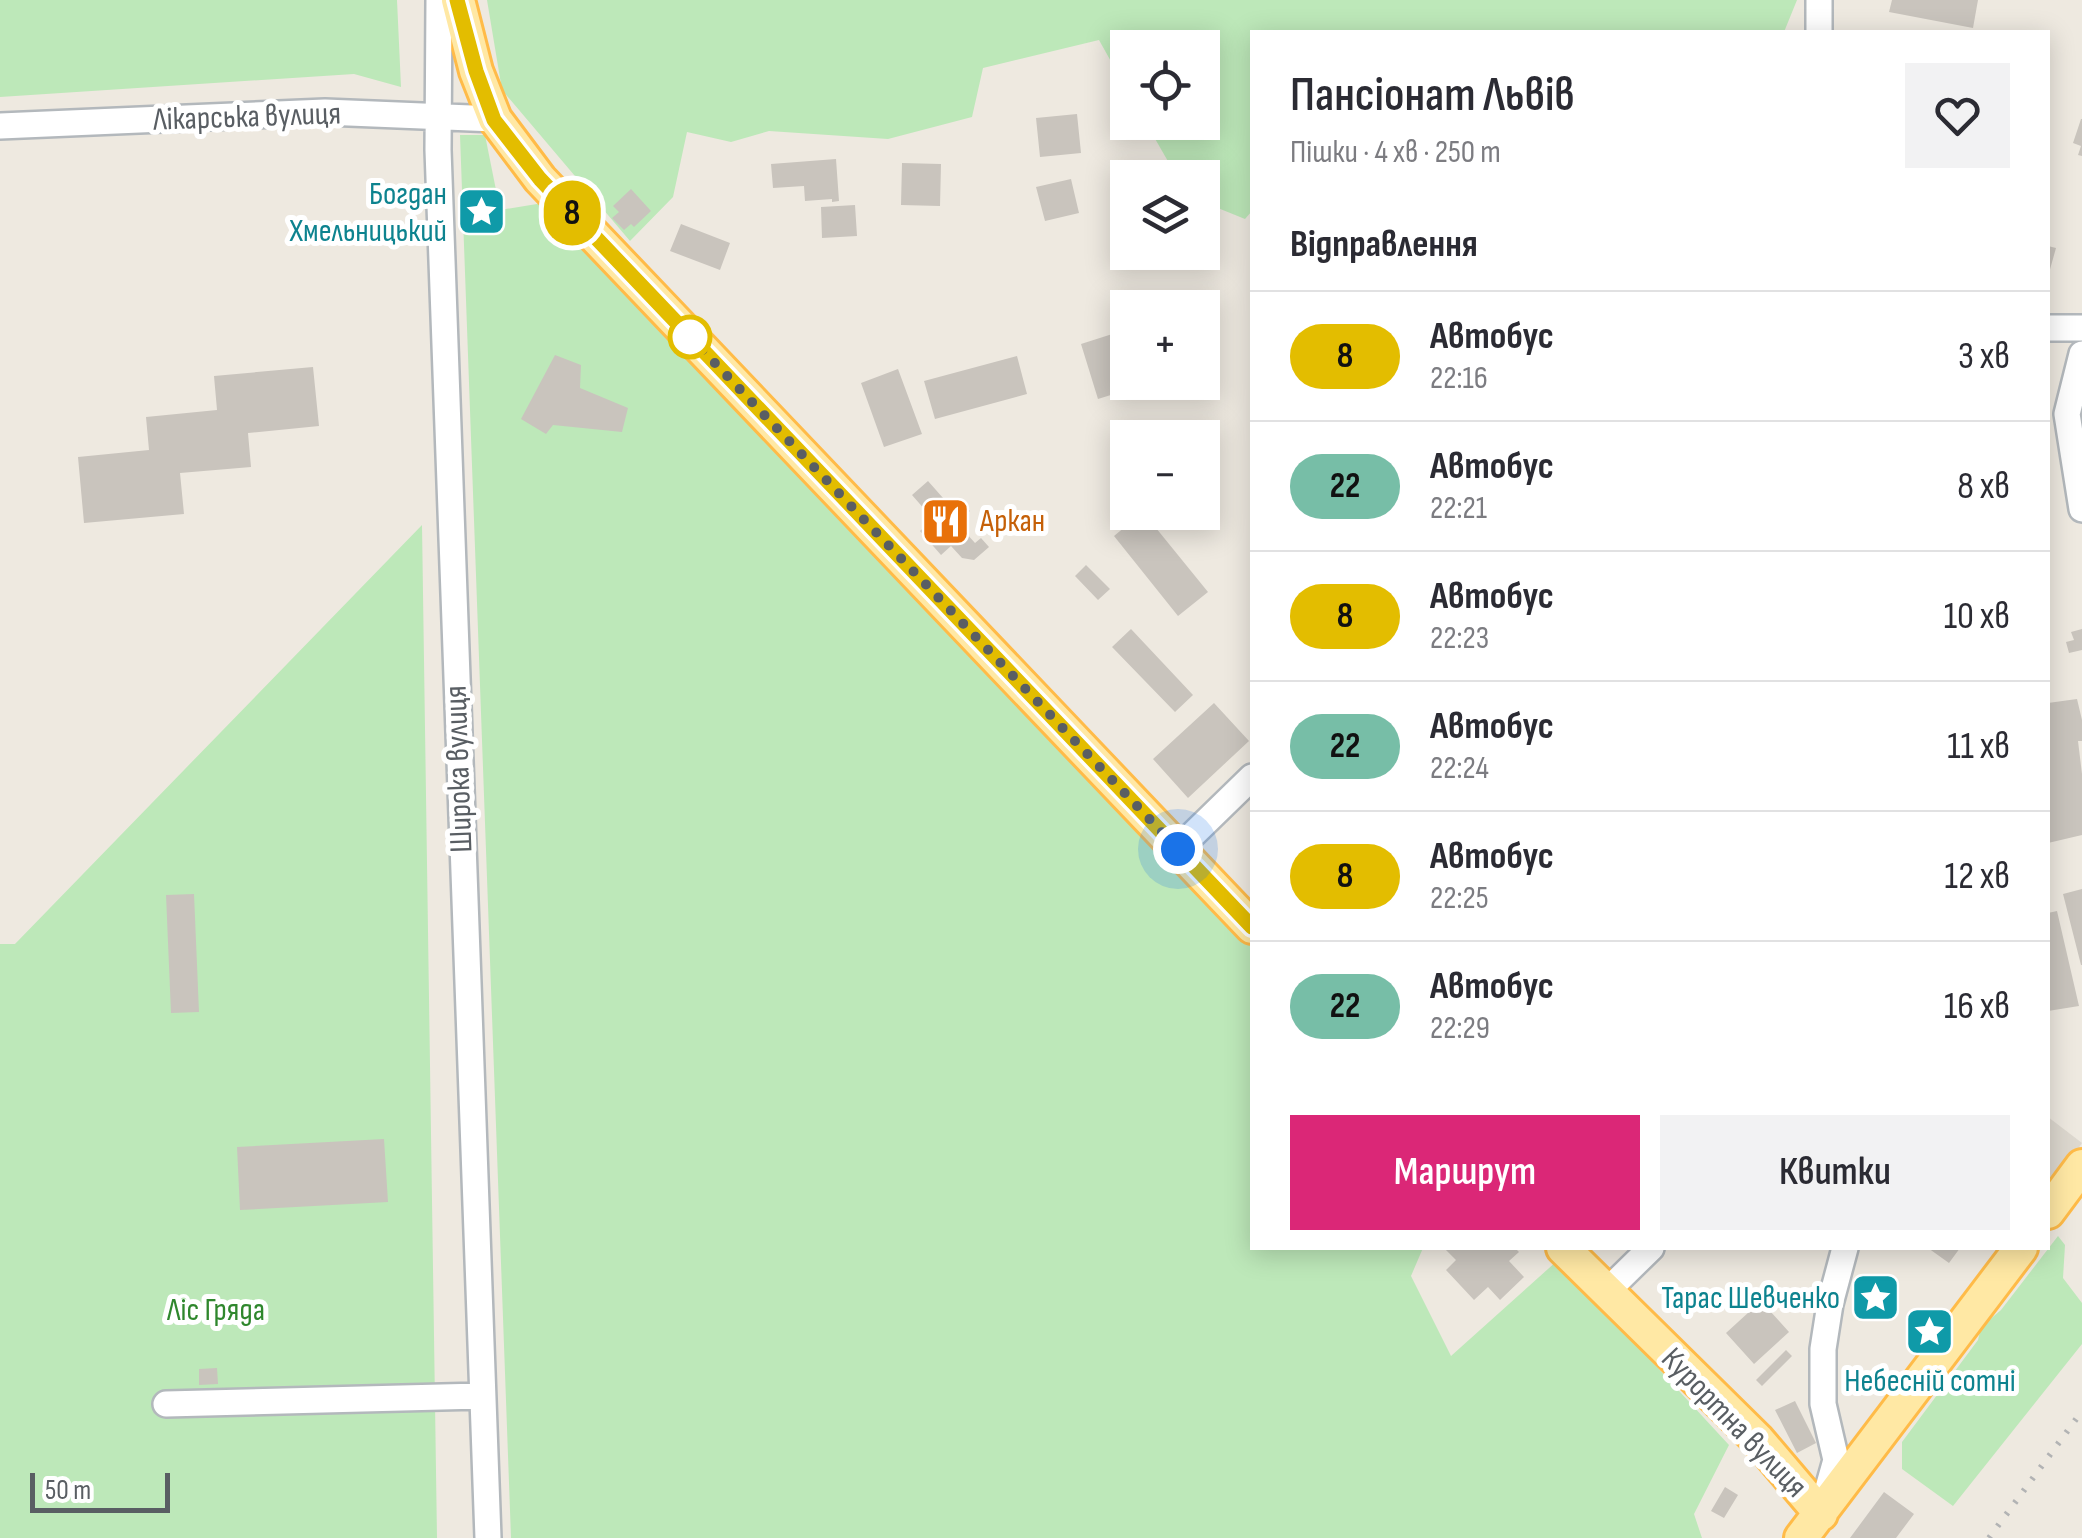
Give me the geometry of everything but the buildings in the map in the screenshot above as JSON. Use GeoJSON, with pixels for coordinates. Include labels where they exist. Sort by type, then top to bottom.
{"type":"FeatureCollection","features":[{"type":"Feature","properties":{"kind":"main road"},"geometry":{"type":"LineString","coordinates":[[458,0],[476,71],[494,120],[540,179],[1250,925]]}},
{"type":"Feature","properties":{"kind":"main road"},"geometry":{"type":"LineString","coordinates":[[2050,1209],[2082,1166]]}},
{"type":"Feature","properties":{"kind":"main road","name":"Курортна вулиця"},"geometry":{"type":"LineString","coordinates":[[1565,1250],[1758,1440],[1811,1526]]}},
{"type":"Feature","properties":{"kind":"main road"},"geometry":{"type":"LineString","coordinates":[[1811,1526],[2020,1250]]}},
{"type":"Feature","properties":{"kind":"street","name":"Широка вулиця"},"geometry":{"type":"LineString","coordinates":[[439,0],[437,115],[488,1538]]}},
{"type":"Feature","properties":{"kind":"street"},"geometry":{"type":"LineString","coordinates":[[1818,0],[1819,30]]}},
{"type":"Feature","properties":{"kind":"street","name":"Лікарська вулиця"},"geometry":{"type":"LineString","coordinates":[[0,126],[325,112],[494,120]]}},
{"type":"Feature","properties":{"kind":"street"},"geometry":{"type":"LineString","coordinates":[[2050,328],[2082,328]]}},
{"type":"Feature","properties":{"kind":"street"},"geometry":{"type":"LineString","coordinates":[[2082,354],[2067,414],[2082,509]]}},
{"type":"Feature","properties":{"kind":"street"},"geometry":{"type":"LineString","coordinates":[[1178,849],[1250,779]]}},
{"type":"Feature","properties":{"kind":"street"},"geometry":{"type":"LineString","coordinates":[[1606,1292],[1649,1250]]}},
{"type":"Feature","properties":{"kind":"street"},"geometry":{"type":"LineString","coordinates":[[1811,1526],[1836,1460],[1824,1404],[1823,1349],[1844,1250]]}},
{"type":"Feature","properties":{"kind":"street"},"geometry":{"type":"LineString","coordinates":[[166,1404],[481,1396]]}},
{"type":"Feature","properties":{"kind":"shaded area"},"geometry":{"type":"Polygon","coordinates":[[[2050,1119],[2082,1143],[2050,1189],[2050,1119]]]}},
{"type":"Feature","properties":{"kind":"green space"},"geometry":{"type":"Polygon","coordinates":[[[0,0],[397,0],[401,87],[354,74],[0,97],[0,0]]]}},
{"type":"Feature","properties":{"kind":"green space"},"geometry":{"type":"Polygon","coordinates":[[[487,0],[1797,0],[1785,30],[1250,30],[1250,213],[1245,219],[1220,209],[1220,160],[1167,160],[1156,140],[1220,140],[1220,30],[1110,30],[1110,60],[1099,40],[983,68],[972,117],[888,139],[769,131],[731,142],[687,132],[673,197],[630,241],[502,90],[487,0]]]}},
{"type":"Feature","properties":{"kind":"green space"},"geometry":{"type":"Polygon","coordinates":[[[460,135],[485,135],[500,210],[549,202],[1250,939],[1250,1250],[1422,1250],[1411,1276],[1451,1356],[1558,1260],[1729,1445],[1694,1514],[1702,1538],[511,1538],[460,135]]]}},
{"type":"Feature","properties":{"kind":"green space","name":"Ліс Гряда"},"geometry":{"type":"Polygon","coordinates":[[[422,525],[437,1538],[0,1538],[0,944],[15,944],[422,525]]]}},
{"type":"Feature","properties":{"kind":"green space"},"geometry":{"type":"Polygon","coordinates":[[[2058,1236],[2065,1245],[2063,1278],[2082,1303],[2082,1344],[1953,1506],[1902,1469],[1902,1442],[1978,1340],[1981,1327],[2001,1310],[2058,1236]]]}},
{"type":"Feature","properties":{"kind":"railway"},"geometry":{"type":"LineString","coordinates":[[1989,1538],[2082,1411]]}},
{"type":"Feature","properties":{"kind":"bus line","name":"8"},"geometry":{"type":"LineString","coordinates":[[457,0],[494,120],[540,179],[1250,925]]}},
{"type":"Feature","properties":{"kind":"place","name":"Богдан Хмельницький"},"geometry":{"type":"Point","coordinates":[482,212]}},
{"type":"Feature","properties":{"kind":"place","name":"Аркан"},"geometry":{"type":"Point","coordinates":[945,521]}},
{"type":"Feature","properties":{"kind":"place","name":"Тарас Шевченко"},"geometry":{"type":"Point","coordinates":[1875,1298]}},
{"type":"Feature","properties":{"kind":"place","name":"Небесній сотні"},"geometry":{"type":"Point","coordinates":[1930,1331]}},
{"type":"Feature","properties":{"kind":"route"},"geometry":{"type":"LineString","coordinates":[[690,337],[1178,849]]}}]}
